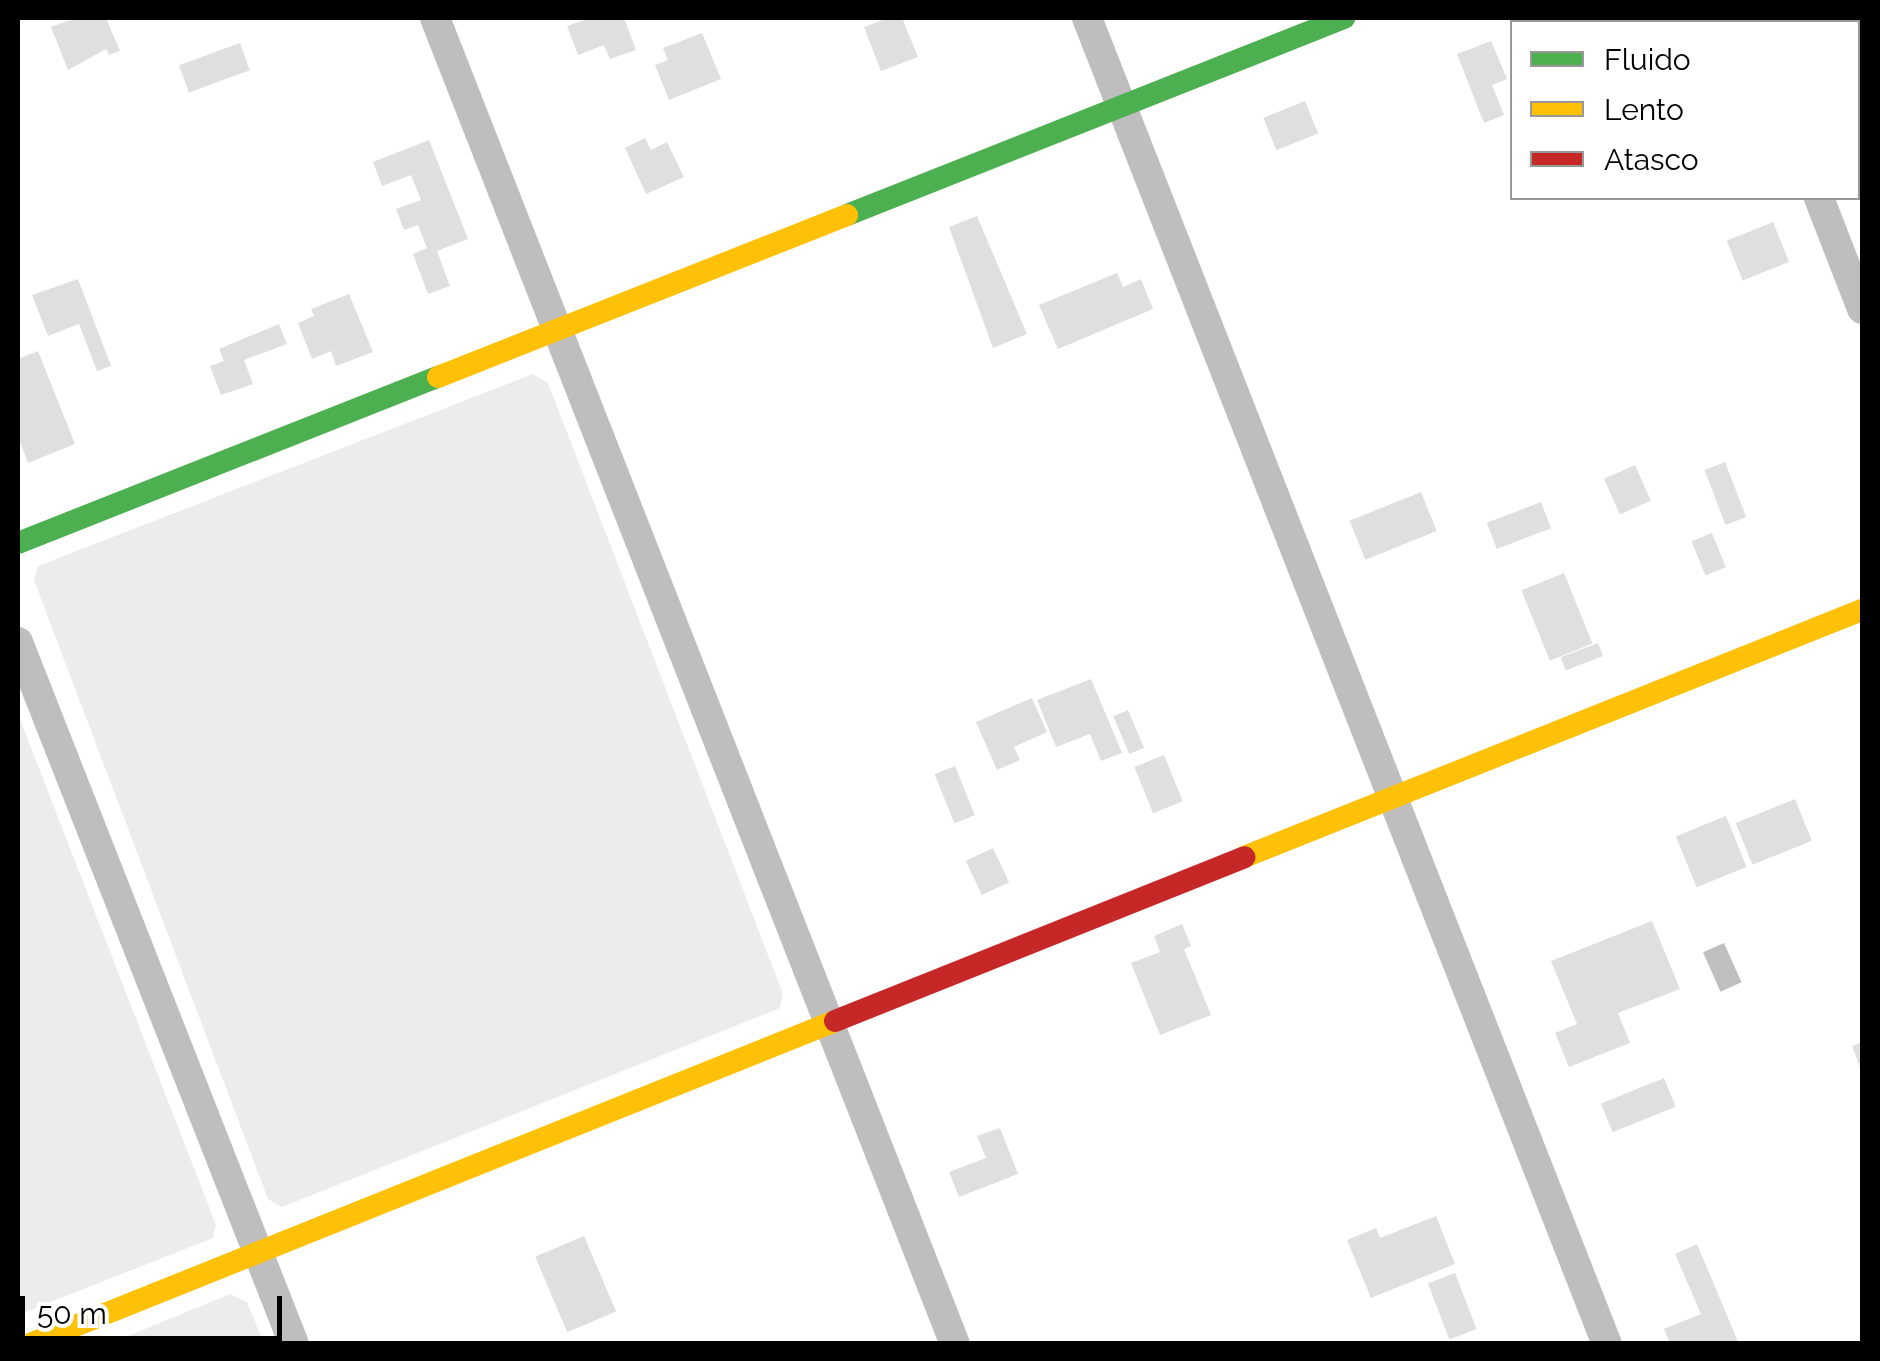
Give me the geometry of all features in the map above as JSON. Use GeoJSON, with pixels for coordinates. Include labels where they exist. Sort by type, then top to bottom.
{"type":"FeatureCollection","features":[{"type":"Feature","properties":{"kind":"street"},"geometry":{"type":"LineString","coordinates":[[435,18],[955,1344]]}},
{"type":"Feature","properties":{"kind":"street"},"geometry":{"type":"LineString","coordinates":[[1087,18],[1607,1344]]}},
{"type":"Feature","properties":{"kind":"street"},"geometry":{"type":"LineString","coordinates":[[18,543],[1344,18]]}},
{"type":"Feature","properties":{"kind":"street"},"geometry":{"type":"LineString","coordinates":[[1820,200],[1862,309]]}},
{"type":"Feature","properties":{"kind":"street"},"geometry":{"type":"LineString","coordinates":[[30,1344],[1862,610]]}},
{"type":"Feature","properties":{"kind":"street"},"geometry":{"type":"LineString","coordinates":[[18,642],[294,1344]]}},
{"type":"Feature","properties":{"kind":"shaded area"},"geometry":{"type":"Polygon","coordinates":[[[533,374],[548,383],[783,994],[780,1008],[282,1207],[268,1199],[34,580],[38,566],[533,374]]]}},
{"type":"Feature","properties":{"kind":"shaded area"},"geometry":{"type":"Polygon","coordinates":[[[18,714],[216,1225],[213,1238],[18,1315],[18,714]]]}},
{"type":"Feature","properties":{"kind":"shaded area"},"geometry":{"type":"Polygon","coordinates":[[[1724,943],[1741,982],[1720,992],[1703,952],[1724,943]]]}},
{"type":"Feature","properties":{"kind":"shaded area"},"geometry":{"type":"Polygon","coordinates":[[[230,1294],[247,1302],[264,1343],[111,1343],[230,1294]]]}},
{"type":"Feature","properties":{"kind":"building"},"geometry":{"type":"Polygon","coordinates":[[[75,18],[106,18],[120,51],[109,55],[106,49],[68,70],[51,27],[75,18]]]}},
{"type":"Feature","properties":{"kind":"building"},"geometry":{"type":"Polygon","coordinates":[[[590,18],[624,18],[636,50],[610,59],[604,45],[578,55],[567,26],[590,18]]]}},
{"type":"Feature","properties":{"kind":"building"},"geometry":{"type":"Polygon","coordinates":[[[888,18],[902,18],[918,57],[881,71],[864,27],[888,18]]]}},
{"type":"Feature","properties":{"kind":"building"},"geometry":{"type":"Polygon","coordinates":[[[1642,18],[1692,18],[1692,20],[1642,18]]]}},
{"type":"Feature","properties":{"kind":"building"},"geometry":{"type":"Polygon","coordinates":[[[702,33],[721,79],[669,100],[655,65],[668,60],[663,48],[702,33]]]}},
{"type":"Feature","properties":{"kind":"building"},"geometry":{"type":"Polygon","coordinates":[[[1491,41],[1507,79],[1492,85],[1504,115],[1484,123],[1457,54],[1491,41]]]}},
{"type":"Feature","properties":{"kind":"building"},"geometry":{"type":"Polygon","coordinates":[[[240,43],[250,70],[189,92],[179,65],[240,43]]]}},
{"type":"Feature","properties":{"kind":"building"},"geometry":{"type":"Polygon","coordinates":[[[1305,101],[1318,133],[1276,150],[1263,118],[1305,101]]]}},
{"type":"Feature","properties":{"kind":"building"},"geometry":{"type":"Polygon","coordinates":[[[645,138],[651,150],[667,142],[684,177],[646,194],[625,148],[645,138]]]}},
{"type":"Feature","properties":{"kind":"building"},"geometry":{"type":"Polygon","coordinates":[[[429,140],[468,239],[437,251],[450,286],[428,294],[413,254],[427,248],[418,225],[404,230],[396,209],[421,200],[411,175],[382,186],[373,162],[429,140]]]}},
{"type":"Feature","properties":{"kind":"building"},"geometry":{"type":"Polygon","coordinates":[[[977,216],[1027,334],[993,348],[949,227],[977,216]]]}},
{"type":"Feature","properties":{"kind":"building"},"geometry":{"type":"Polygon","coordinates":[[[1773,222],[1789,262],[1743,281],[1727,241],[1773,222]]]}},
{"type":"Feature","properties":{"kind":"building"},"geometry":{"type":"Polygon","coordinates":[[[1117,273],[1123,287],[1141,279],[1153,309],[1058,349],[1039,305],[1117,273]]]}},
{"type":"Feature","properties":{"kind":"building"},"geometry":{"type":"Polygon","coordinates":[[[78,279],[111,366],[97,371],[79,324],[48,336],[32,295],[78,279]]]}},
{"type":"Feature","properties":{"kind":"building"},"geometry":{"type":"Polygon","coordinates":[[[349,294],[373,352],[336,366],[331,351],[312,359],[298,323],[314,316],[311,309],[349,294]]]}},
{"type":"Feature","properties":{"kind":"building"},"geometry":{"type":"Polygon","coordinates":[[[279,324],[287,344],[244,360],[253,384],[221,395],[210,366],[224,361],[219,349],[279,324]]]}},
{"type":"Feature","properties":{"kind":"building"},"geometry":{"type":"Polygon","coordinates":[[[38,351],[75,444],[28,463],[18,436],[18,359],[38,351]]]}},
{"type":"Feature","properties":{"kind":"building"},"geometry":{"type":"Polygon","coordinates":[[[1725,462],[1746,517],[1726,525],[1704,470],[1725,462]]]}},
{"type":"Feature","properties":{"kind":"building"},"geometry":{"type":"Polygon","coordinates":[[[1635,465],[1651,501],[1620,514],[1604,479],[1635,465]]]}},
{"type":"Feature","properties":{"kind":"building"},"geometry":{"type":"Polygon","coordinates":[[[1421,492],[1437,531],[1365,560],[1350,521],[1421,492]]]}},
{"type":"Feature","properties":{"kind":"building"},"geometry":{"type":"Polygon","coordinates":[[[1541,502],[1551,528],[1497,549],[1487,523],[1541,502]]]}},
{"type":"Feature","properties":{"kind":"building"},"geometry":{"type":"Polygon","coordinates":[[[1712,533],[1726,567],[1705,576],[1692,541],[1712,533]]]}},
{"type":"Feature","properties":{"kind":"building"},"geometry":{"type":"Polygon","coordinates":[[[1564,573],[1592,643],[1550,661],[1521,590],[1564,573]]]}},
{"type":"Feature","properties":{"kind":"building"},"geometry":{"type":"Polygon","coordinates":[[[1598,643],[1603,656],[1566,670],[1561,657],[1598,643]]]}},
{"type":"Feature","properties":{"kind":"building"},"geometry":{"type":"Polygon","coordinates":[[[1091,679],[1122,753],[1101,761],[1090,734],[1056,747],[1037,700],[1091,679]]]}},
{"type":"Feature","properties":{"kind":"building"},"geometry":{"type":"Polygon","coordinates":[[[1032,698],[1047,732],[1014,747],[1020,760],[997,770],[976,722],[1032,698]]]}},
{"type":"Feature","properties":{"kind":"building"},"geometry":{"type":"Polygon","coordinates":[[[1128,710],[1144,748],[1129,754],[1113,716],[1128,710]]]}},
{"type":"Feature","properties":{"kind":"building"},"geometry":{"type":"Polygon","coordinates":[[[1164,755],[1183,801],[1153,813],[1134,767],[1164,755]]]}},
{"type":"Feature","properties":{"kind":"building"},"geometry":{"type":"Polygon","coordinates":[[[955,766],[975,815],[954,823],[935,774],[955,766]]]}},
{"type":"Feature","properties":{"kind":"building"},"geometry":{"type":"Polygon","coordinates":[[[1795,799],[1812,841],[1753,865],[1736,823],[1795,799]]]}},
{"type":"Feature","properties":{"kind":"building"},"geometry":{"type":"Polygon","coordinates":[[[1726,816],[1747,867],[1697,887],[1676,836],[1726,816]]]}},
{"type":"Feature","properties":{"kind":"building"},"geometry":{"type":"Polygon","coordinates":[[[993,848],[1009,882],[982,895],[966,861],[993,848]]]}},
{"type":"Feature","properties":{"kind":"building"},"geometry":{"type":"Polygon","coordinates":[[[1652,921],[1680,989],[1618,1013],[1630,1043],[1569,1067],[1555,1033],[1577,1024],[1551,961],[1652,921]]]}},
{"type":"Feature","properties":{"kind":"building"},"geometry":{"type":"Polygon","coordinates":[[[1182,924],[1191,946],[1184,949],[1211,1015],[1160,1035],[1131,963],[1160,952],[1154,936],[1182,924]]]}},
{"type":"Feature","properties":{"kind":"building"},"geometry":{"type":"Polygon","coordinates":[[[1862,1042],[1862,1072],[1852,1046],[1862,1042]]]}},
{"type":"Feature","properties":{"kind":"building"},"geometry":{"type":"Polygon","coordinates":[[[1664,1078],[1676,1107],[1613,1132],[1601,1103],[1664,1078]]]}},
{"type":"Feature","properties":{"kind":"building"},"geometry":{"type":"Polygon","coordinates":[[[1000,1128],[1018,1174],[959,1197],[949,1172],[986,1158],[977,1136],[1000,1128]]]}},
{"type":"Feature","properties":{"kind":"building"},"geometry":{"type":"Polygon","coordinates":[[[1436,1216],[1455,1264],[1371,1298],[1347,1240],[1376,1228],[1380,1238],[1436,1216]]]}},
{"type":"Feature","properties":{"kind":"building"},"geometry":{"type":"Polygon","coordinates":[[[584,1236],[616,1311],[567,1332],[535,1257],[584,1236]]]}},
{"type":"Feature","properties":{"kind":"building"},"geometry":{"type":"Polygon","coordinates":[[[1697,1244],[1739,1344],[1670,1344],[1664,1329],[1701,1314],[1675,1254],[1697,1244]]]}},
{"type":"Feature","properties":{"kind":"building"},"geometry":{"type":"Polygon","coordinates":[[[1455,1273],[1477,1329],[1449,1339],[1428,1283],[1455,1273]]]}},
{"type":"Feature","properties":{"kind":"traffic: fast"},"geometry":{"type":"LineString","coordinates":[[847,215],[1344,18]]}},
{"type":"Feature","properties":{"kind":"traffic: fast"},"geometry":{"type":"LineString","coordinates":[[18,543],[438,377]]}},
{"type":"Feature","properties":{"kind":"traffic: slow"},"geometry":{"type":"LineString","coordinates":[[438,377],[847,215]]}},
{"type":"Feature","properties":{"kind":"traffic: slow"},"geometry":{"type":"LineString","coordinates":[[1244,857],[1862,610]]}},
{"type":"Feature","properties":{"kind":"traffic: slow"},"geometry":{"type":"LineString","coordinates":[[30,1344],[835,1021]]}},
{"type":"Feature","properties":{"kind":"traffic: jam"},"geometry":{"type":"LineString","coordinates":[[835,1021],[1244,857]]}}]}
